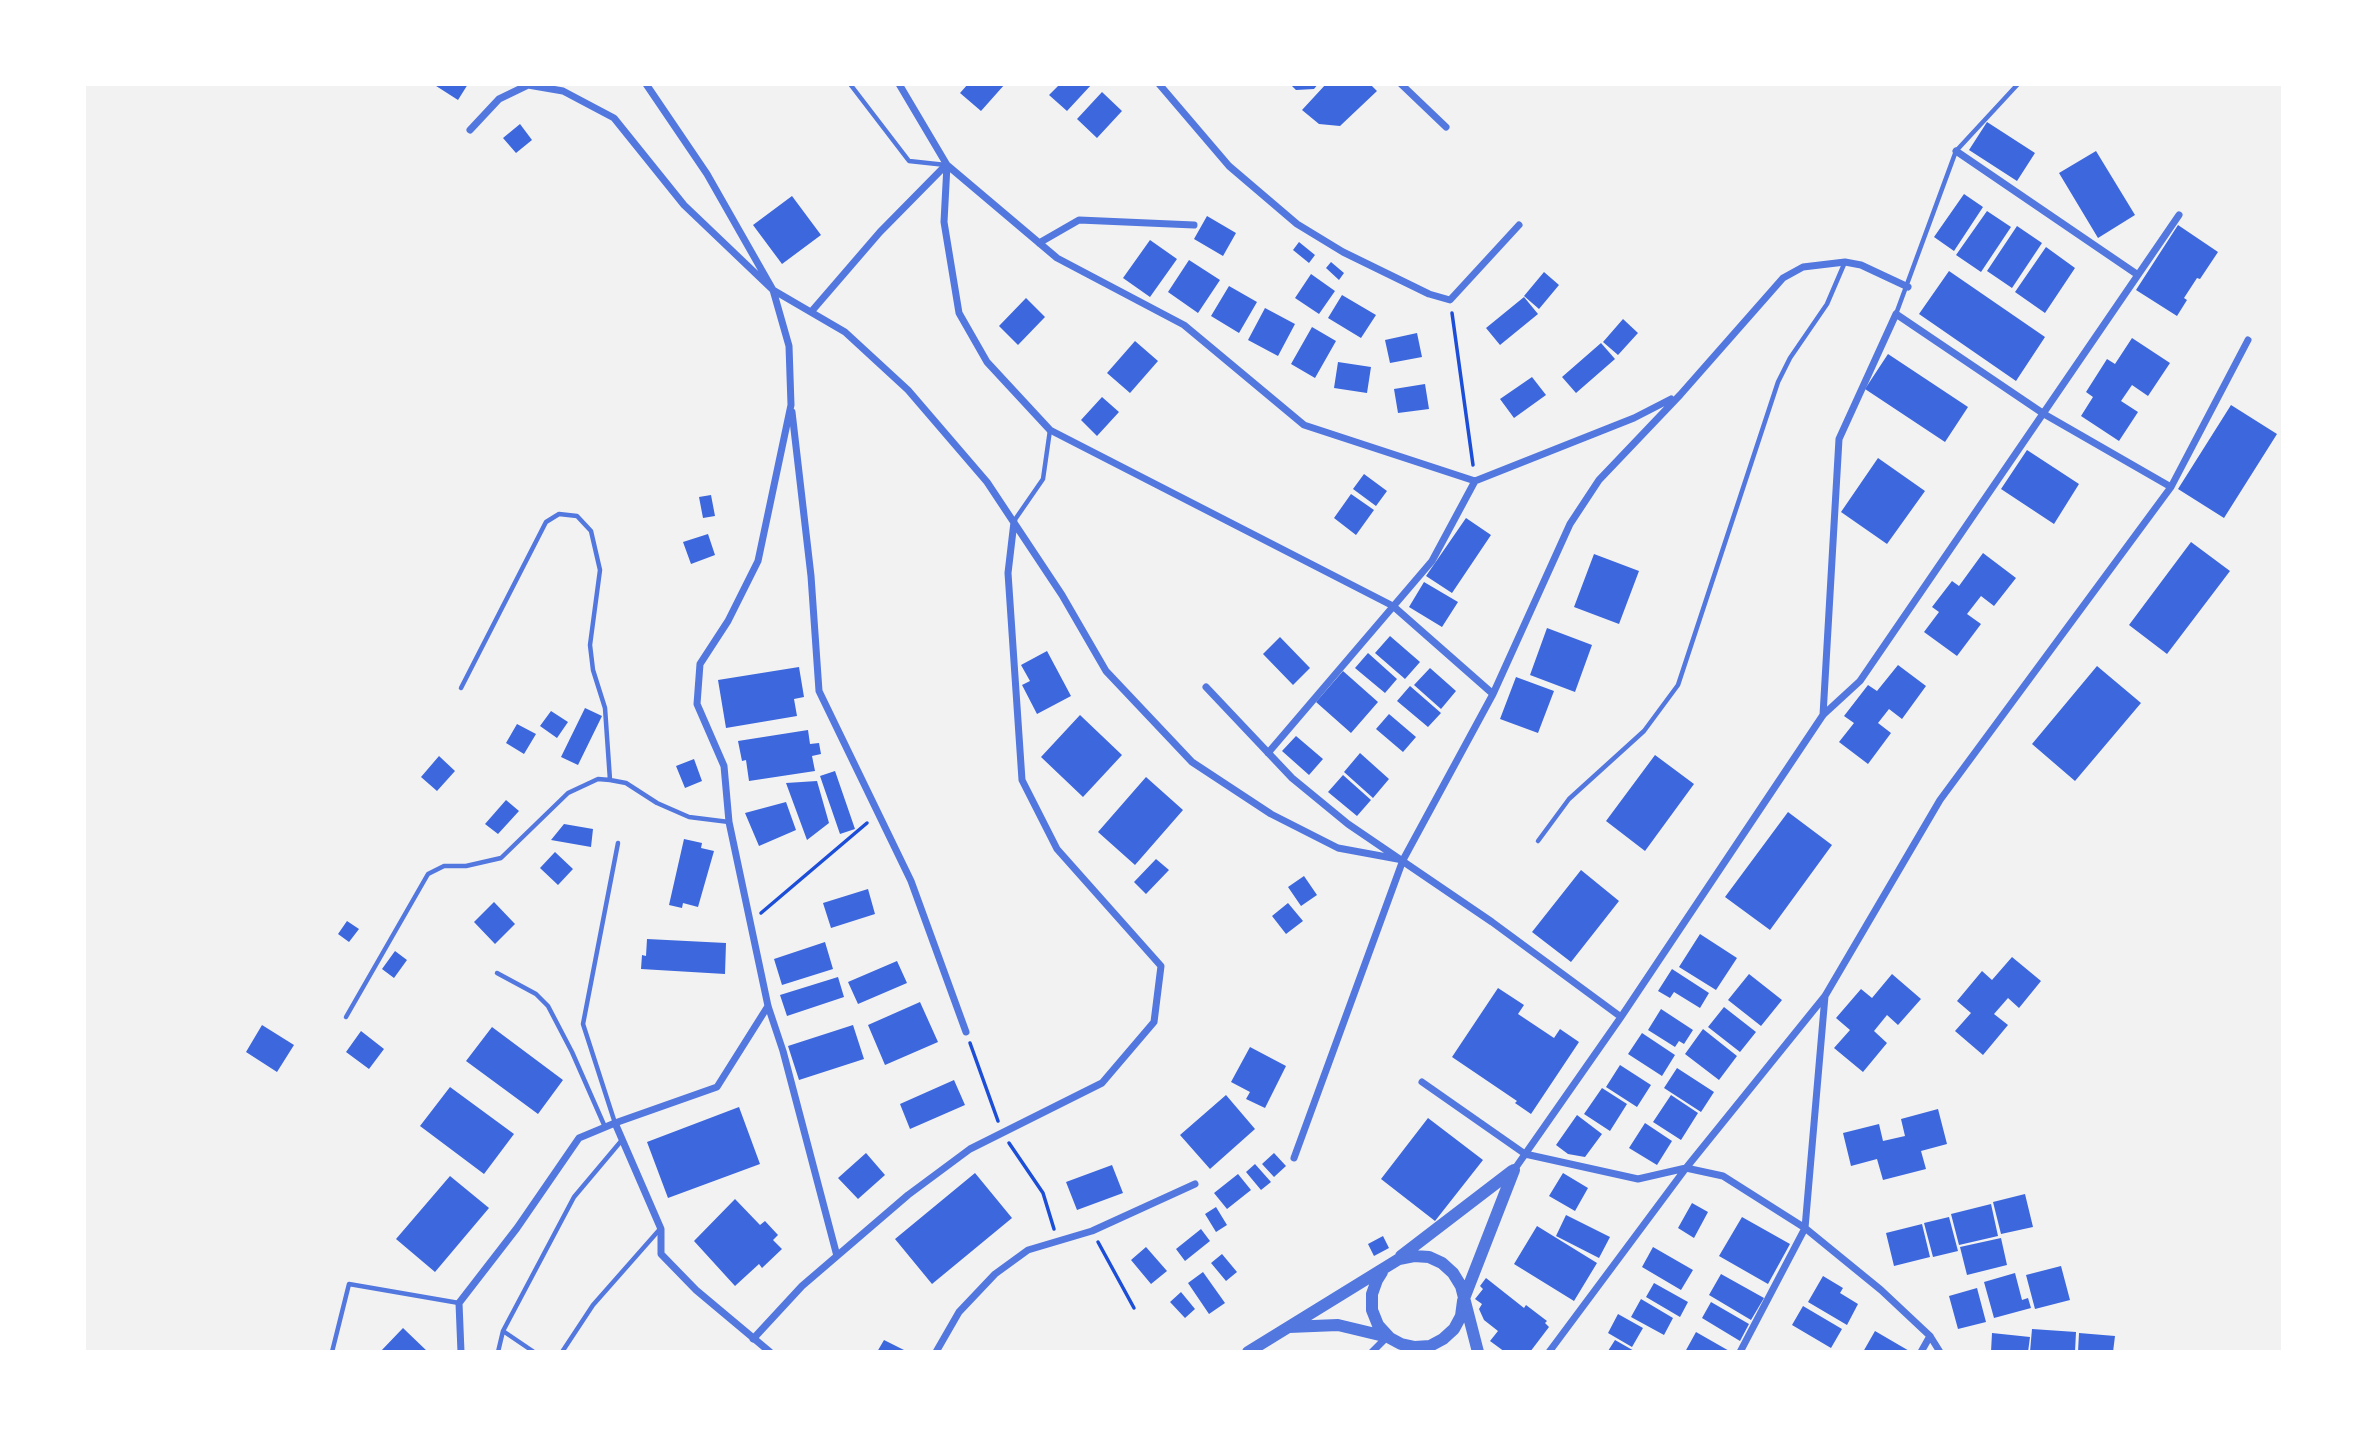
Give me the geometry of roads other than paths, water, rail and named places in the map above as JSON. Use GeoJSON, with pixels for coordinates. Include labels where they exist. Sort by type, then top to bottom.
{"type":"FeatureCollection","features":[{"type":"Feature","properties":{"kind":"street"},"geometry":{"type":"LineString","coordinates":[[646,84],[707,174],[772,290],[789,346],[791,405],[811,576],[819,691],[911,881],[966,1032]]}},
{"type":"Feature","properties":{"kind":"street"},"geometry":{"type":"LineString","coordinates":[[899,84],[947,165],[1039,243],[1057,258],[1184,326],[1304,425],[1475,481],[1634,418],[1679,395]]}},
{"type":"Feature","properties":{"kind":"street"},"geometry":{"type":"LineString","coordinates":[[1159,84],[1229,166],[1297,224],[1343,253],[1429,294],[1450,300],[1519,225]]}},
{"type":"Feature","properties":{"kind":"street"},"geometry":{"type":"LineString","coordinates":[[1401,84],[1446,127]]}},
{"type":"Feature","properties":{"kind":"street"},"geometry":{"type":"LineString","coordinates":[[470,130],[499,99],[528,85],[563,91],[614,118],[684,205],[772,290],[845,332],[908,390],[987,482],[1062,595],[1106,670],[1192,762],[1271,814],[1338,848],[1403,860]]}},
{"type":"Feature","properties":{"kind":"street"},"geometry":{"type":"LineString","coordinates":[[1956,150],[2138,275]]}},
{"type":"Feature","properties":{"kind":"street"},"geometry":{"type":"LineString","coordinates":[[811,312],[880,232],[947,165]]}},
{"type":"Feature","properties":{"kind":"street"},"geometry":{"type":"LineString","coordinates":[[947,165],[944,222],[959,313],[986,362],[1050,430],[1393,606],[1493,694]]}},
{"type":"Feature","properties":{"kind":"street"},"geometry":{"type":"LineString","coordinates":[[1289,1328],[1338,1325],[1388,1337],[1408,1346],[1430,1346],[1454,1329],[1514,1170],[1621,1017],[1824,715],[1860,681],[2179,215]]}},
{"type":"Feature","properties":{"kind":"street"},"geometry":{"type":"LineString","coordinates":[[1039,243],[1079,220],[1194,225]]}},
{"type":"Feature","properties":{"kind":"street"},"geometry":{"type":"LineString","coordinates":[[1294,1158],[1403,860],[1493,694],[1570,524],[1599,480],[1783,278],[1803,267],[1845,261],[1861,265],[1908,287]]}},
{"type":"Feature","properties":{"kind":"street"},"geometry":{"type":"LineString","coordinates":[[1824,715],[1839,439],[1896,314],[2044,414],[2171,487]]}},
{"type":"Feature","properties":{"kind":"street"},"geometry":{"type":"LineString","coordinates":[[1549,1352],[1686,1168],[1825,996],[1940,800],[2171,487],[2248,340]]}},
{"type":"Feature","properties":{"kind":"street"},"geometry":{"type":"LineString","coordinates":[[791,405],[758,561],[729,621],[700,664],[696,704],[724,765],[729,822],[768,1006],[783,1051],[838,1256]]}},
{"type":"Feature","properties":{"kind":"street"},"geometry":{"type":"LineString","coordinates":[[1268,753],[1432,561],[1475,481]]}},
{"type":"Feature","properties":{"kind":"street"},"geometry":{"type":"LineString","coordinates":[[753,1339],[802,1286],[908,1195],[971,1149],[1102,1083],[1154,1022],[1161,966],[1057,849],[1022,780],[1009,573],[1014,522]]}},
{"type":"Feature","properties":{"kind":"street"},"geometry":{"type":"LineString","coordinates":[[1206,687],[1292,778],[1348,824],[1403,860],[1621,1017]]}},
{"type":"Feature","properties":{"kind":"street"},"geometry":{"type":"LineString","coordinates":[[1740,1352],[1805,1228],[1825,996]]}},
{"type":"Feature","properties":{"kind":"street"},"geometry":{"type":"LineString","coordinates":[[461,1352],[459,1303],[517,1228],[579,1138],[717,1087],[768,1006]]}},
{"type":"Feature","properties":{"kind":"street"},"geometry":{"type":"LineString","coordinates":[[1422,1082],[1525,1154],[1638,1179],[1686,1168],[1723,1176],[1805,1228],[1881,1290],[1930,1336],[1940,1352]]}},
{"type":"Feature","properties":{"kind":"street"},"geometry":{"type":"LineString","coordinates":[[615,1123],[661,1229],[661,1254],[696,1290],[770,1352]]}},
{"type":"Feature","properties":{"kind":"street"},"geometry":{"type":"LineString","coordinates":[[1413,1352],[1388,1337],[1378,1325],[1372,1310],[1372,1294],[1377,1280],[1387,1267],[1514,1170]]}},
{"type":"Feature","properties":{"kind":"street"},"geometry":{"type":"LineString","coordinates":[[936,1352],[959,1312],[995,1274],[1028,1250],[1092,1231],[1195,1184]]}},
{"type":"Feature","properties":{"kind":"street"},"geometry":{"type":"LineString","coordinates":[[1248,1352],[1399,1259],[1414,1256],[1429,1257],[1442,1263],[1453,1273],[1461,1286],[1478,1352]]}},
{"type":"Feature","properties":{"kind":"street"},"geometry":{"type":"LineString","coordinates":[[1922,1352],[1930,1336]]}},
{"type":"Feature","properties":{"kind":"street"},"geometry":{"type":"LineString","coordinates":[[1373,1352],[1388,1337]]}},
{"type":"Feature","properties":{"kind":"lane"},"geometry":{"type":"LineString","coordinates":[[850,84],[909,161],[947,165]]}},
{"type":"Feature","properties":{"kind":"lane"},"geometry":{"type":"LineString","coordinates":[[1896,314],[1956,150],[2018,84]]}},
{"type":"Feature","properties":{"kind":"lane"},"geometry":{"type":"LineString","coordinates":[[1538,841],[1569,799],[1644,732],[1678,685],[1778,382],[1827,304],[1845,261]]}},
{"type":"Feature","properties":{"kind":"lane"},"geometry":{"type":"LineString","coordinates":[[1014,522],[1043,479],[1050,430]]}},
{"type":"Feature","properties":{"kind":"lane"},"geometry":{"type":"LineString","coordinates":[[461,688],[546,522],[559,514],[577,516],[591,531],[600,570],[590,645],[593,670],[606,708],[610,780]]}},
{"type":"Feature","properties":{"kind":"lane"},"geometry":{"type":"LineString","coordinates":[[346,1017],[428,874],[444,866],[466,866],[501,858],[568,793],[598,779],[610,780],[626,783],[657,803],[690,817],[729,822]]}},
{"type":"Feature","properties":{"kind":"lane"},"geometry":{"type":"LineString","coordinates":[[615,1123],[583,1024],[618,843]]}},
{"type":"Feature","properties":{"kind":"lane"},"geometry":{"type":"LineString","coordinates":[[497,973],[536,994],[548,1006],[572,1052],[605,1127]]}},
{"type":"Feature","properties":{"kind":"lane"},"geometry":{"type":"LineString","coordinates":[[498,1352],[503,1331],[574,1197],[622,1140]]}},
{"type":"Feature","properties":{"kind":"lane"},"geometry":{"type":"LineString","coordinates":[[562,1352],[593,1305],[661,1229]]}},
{"type":"Feature","properties":{"kind":"lane"},"geometry":{"type":"LineString","coordinates":[[332,1352],[349,1284],[459,1303]]}},
{"type":"Feature","properties":{"kind":"lane"},"geometry":{"type":"LineString","coordinates":[[503,1331],[534,1352]]}}]}
